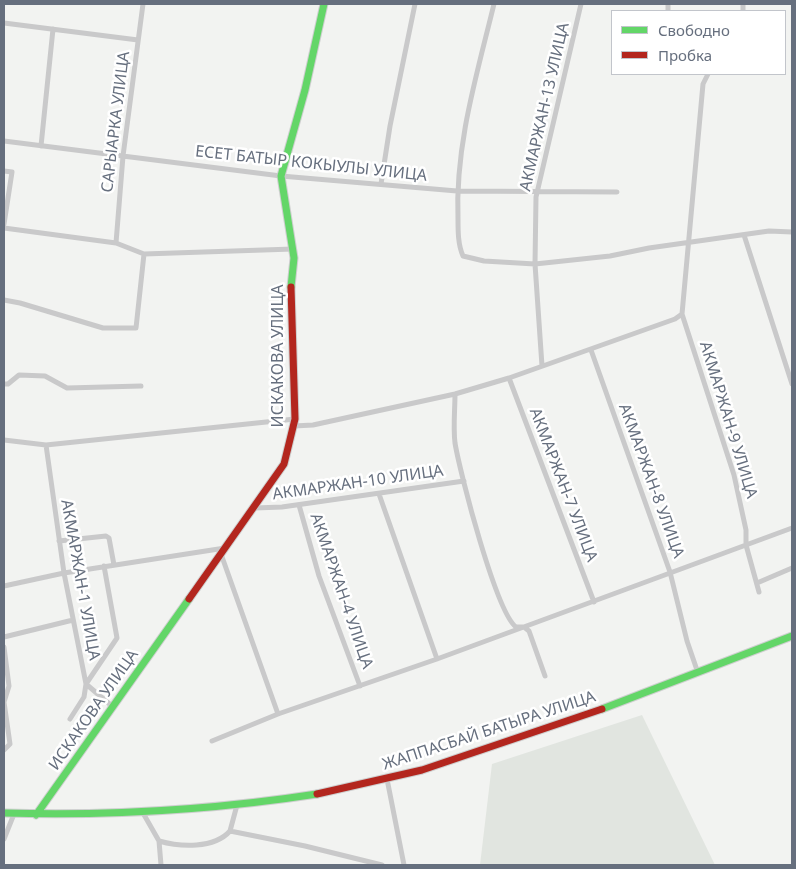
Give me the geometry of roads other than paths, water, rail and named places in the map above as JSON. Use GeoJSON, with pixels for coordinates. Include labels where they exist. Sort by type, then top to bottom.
{"type":"FeatureCollection","features":[{"type":"Feature","properties":{"kind":"street","name":"САРЫАРКА УЛИЦА"},"geometry":{"type":"LineString","coordinates":[[116,243],[123,156],[142,4]]}},
{"type":"Feature","properties":{"kind":"street","name":"ИСКАКОВА УЛИЦА"},"geometry":{"type":"LineString","coordinates":[[36,814],[284,464],[294,422],[290,297],[294,258],[281,176],[306,90],[324,4]]}},
{"type":"Feature","properties":{"kind":"street"},"geometry":{"type":"LineString","coordinates":[[381,184],[390,126],[416,4]]}},
{"type":"Feature","properties":{"kind":"street"},"geometry":{"type":"LineString","coordinates":[[494,4],[464,127],[457,190],[458,230],[463,256],[484,260],[535,264],[610,256],[769,231],[792,234]]}},
{"type":"Feature","properties":{"kind":"street","name":"АКМАРЖАН-13 УЛИЦА"},"geometry":{"type":"LineString","coordinates":[[542,366],[535,264],[537,191],[581,4]]}},
{"type":"Feature","properties":{"kind":"street"},"geometry":{"type":"LineString","coordinates":[[4,23],[138,40]]}},
{"type":"Feature","properties":{"kind":"street"},"geometry":{"type":"LineString","coordinates":[[41,146],[53,29]]}},
{"type":"Feature","properties":{"kind":"street"},"geometry":{"type":"LineString","coordinates":[[4,440],[46,445],[294,422],[312,425],[455,394],[591,350],[676,318],[682,314],[690,243],[703,84],[708,75]]}},
{"type":"Feature","properties":{"kind":"street","name":"ЕСЕТ БАТЫР КОКЫУЛЫ УЛИЦА"},"geometry":{"type":"LineString","coordinates":[[4,141],[281,176],[457,190],[617,192]]}},
{"type":"Feature","properties":{"kind":"street"},"geometry":{"type":"LineString","coordinates":[[4,171],[12,172],[4,224]]}},
{"type":"Feature","properties":{"kind":"street"},"geometry":{"type":"LineString","coordinates":[[4,228],[116,243],[144,254],[292,249]]}},
{"type":"Feature","properties":{"kind":"street"},"geometry":{"type":"LineString","coordinates":[[744,235],[792,384]]}},
{"type":"Feature","properties":{"kind":"street"},"geometry":{"type":"LineString","coordinates":[[4,300],[103,328],[136,328],[144,254]]}},
{"type":"Feature","properties":{"kind":"street","name":"АКМАРЖАН-9 УЛИЦА"},"geometry":{"type":"LineString","coordinates":[[682,314],[734,475],[746,530],[746,545],[759,592]]}},
{"type":"Feature","properties":{"kind":"street","name":"АКМАРЖАН-8 УЛИЦА"},"geometry":{"type":"LineString","coordinates":[[591,350],[670,572],[682,622],[698,673]]}},
{"type":"Feature","properties":{"kind":"street"},"geometry":{"type":"LineString","coordinates":[[4,384],[8,384],[19,375],[46,376],[67,388],[140,386]]}},
{"type":"Feature","properties":{"kind":"street","name":"АКМАРЖАН-7 УЛИЦА"},"geometry":{"type":"LineString","coordinates":[[509,378],[594,602]]}},
{"type":"Feature","properties":{"kind":"street"},"geometry":{"type":"LineString","coordinates":[[455,394],[455,441],[475,527],[507,614],[516,628],[524,628],[529,631],[545,676]]}},
{"type":"Feature","properties":{"kind":"street","name":"АКМАРЖАН-1 УЛИЦА"},"geometry":{"type":"LineString","coordinates":[[46,445],[64,573],[86,684],[113,707]]}},
{"type":"Feature","properties":{"kind":"street","name":"АКМАРЖАН-10 УЛИЦА"},"geometry":{"type":"LineString","coordinates":[[254,508],[299,505],[464,481]]}},
{"type":"Feature","properties":{"kind":"street"},"geometry":{"type":"LineString","coordinates":[[379,494],[437,660]]}},
{"type":"Feature","properties":{"kind":"street","name":"АКМАРЖАН-4 УЛИЦА"},"geometry":{"type":"LineString","coordinates":[[299,505],[319,576],[360,686]]}},
{"type":"Feature","properties":{"kind":"street"},"geometry":{"type":"LineString","coordinates":[[212,741],[278,714],[437,660],[792,528]]}},
{"type":"Feature","properties":{"kind":"street"},"geometry":{"type":"LineString","coordinates":[[59,541],[106,536],[109,538],[114,565]]}},
{"type":"Feature","properties":{"kind":"street"},"geometry":{"type":"LineString","coordinates":[[4,586],[104,566],[224,550],[278,714]]}},
{"type":"Feature","properties":{"kind":"street"},"geometry":{"type":"LineString","coordinates":[[70,719],[84,697],[86,684],[117,638],[104,566]]}},
{"type":"Feature","properties":{"kind":"street"},"geometry":{"type":"LineString","coordinates":[[756,584],[792,568]]}},
{"type":"Feature","properties":{"kind":"street"},"geometry":{"type":"LineString","coordinates":[[4,637],[73,620]]}},
{"type":"Feature","properties":{"kind":"street","name":"ЖАППАСБАЙ БАТЫРА УЛИЦА"},"geometry":{"type":"LineString","coordinates":[[4,813],[143,812],[237,805],[286,800],[387,779],[437,766],[563,724],[792,636]]}},
{"type":"Feature","properties":{"kind":"street"},"geometry":{"type":"LineString","coordinates":[[4,647],[9,686],[4,702],[10,744],[4,750]]}},
{"type":"Feature","properties":{"kind":"street"},"geometry":{"type":"LineString","coordinates":[[387,779],[404,865]]}},
{"type":"Feature","properties":{"kind":"street"},"geometry":{"type":"LineString","coordinates":[[159,841],[171,844],[212,842],[223,839],[230,831],[237,805]]}},
{"type":"Feature","properties":{"kind":"street"},"geometry":{"type":"LineString","coordinates":[[143,812],[159,841],[161,865]]}},
{"type":"Feature","properties":{"kind":"street"},"geometry":{"type":"LineString","coordinates":[[4,839],[14,814]]}},
{"type":"Feature","properties":{"kind":"street"},"geometry":{"type":"LineString","coordinates":[[230,831],[305,846],[382,865]]}}]}
